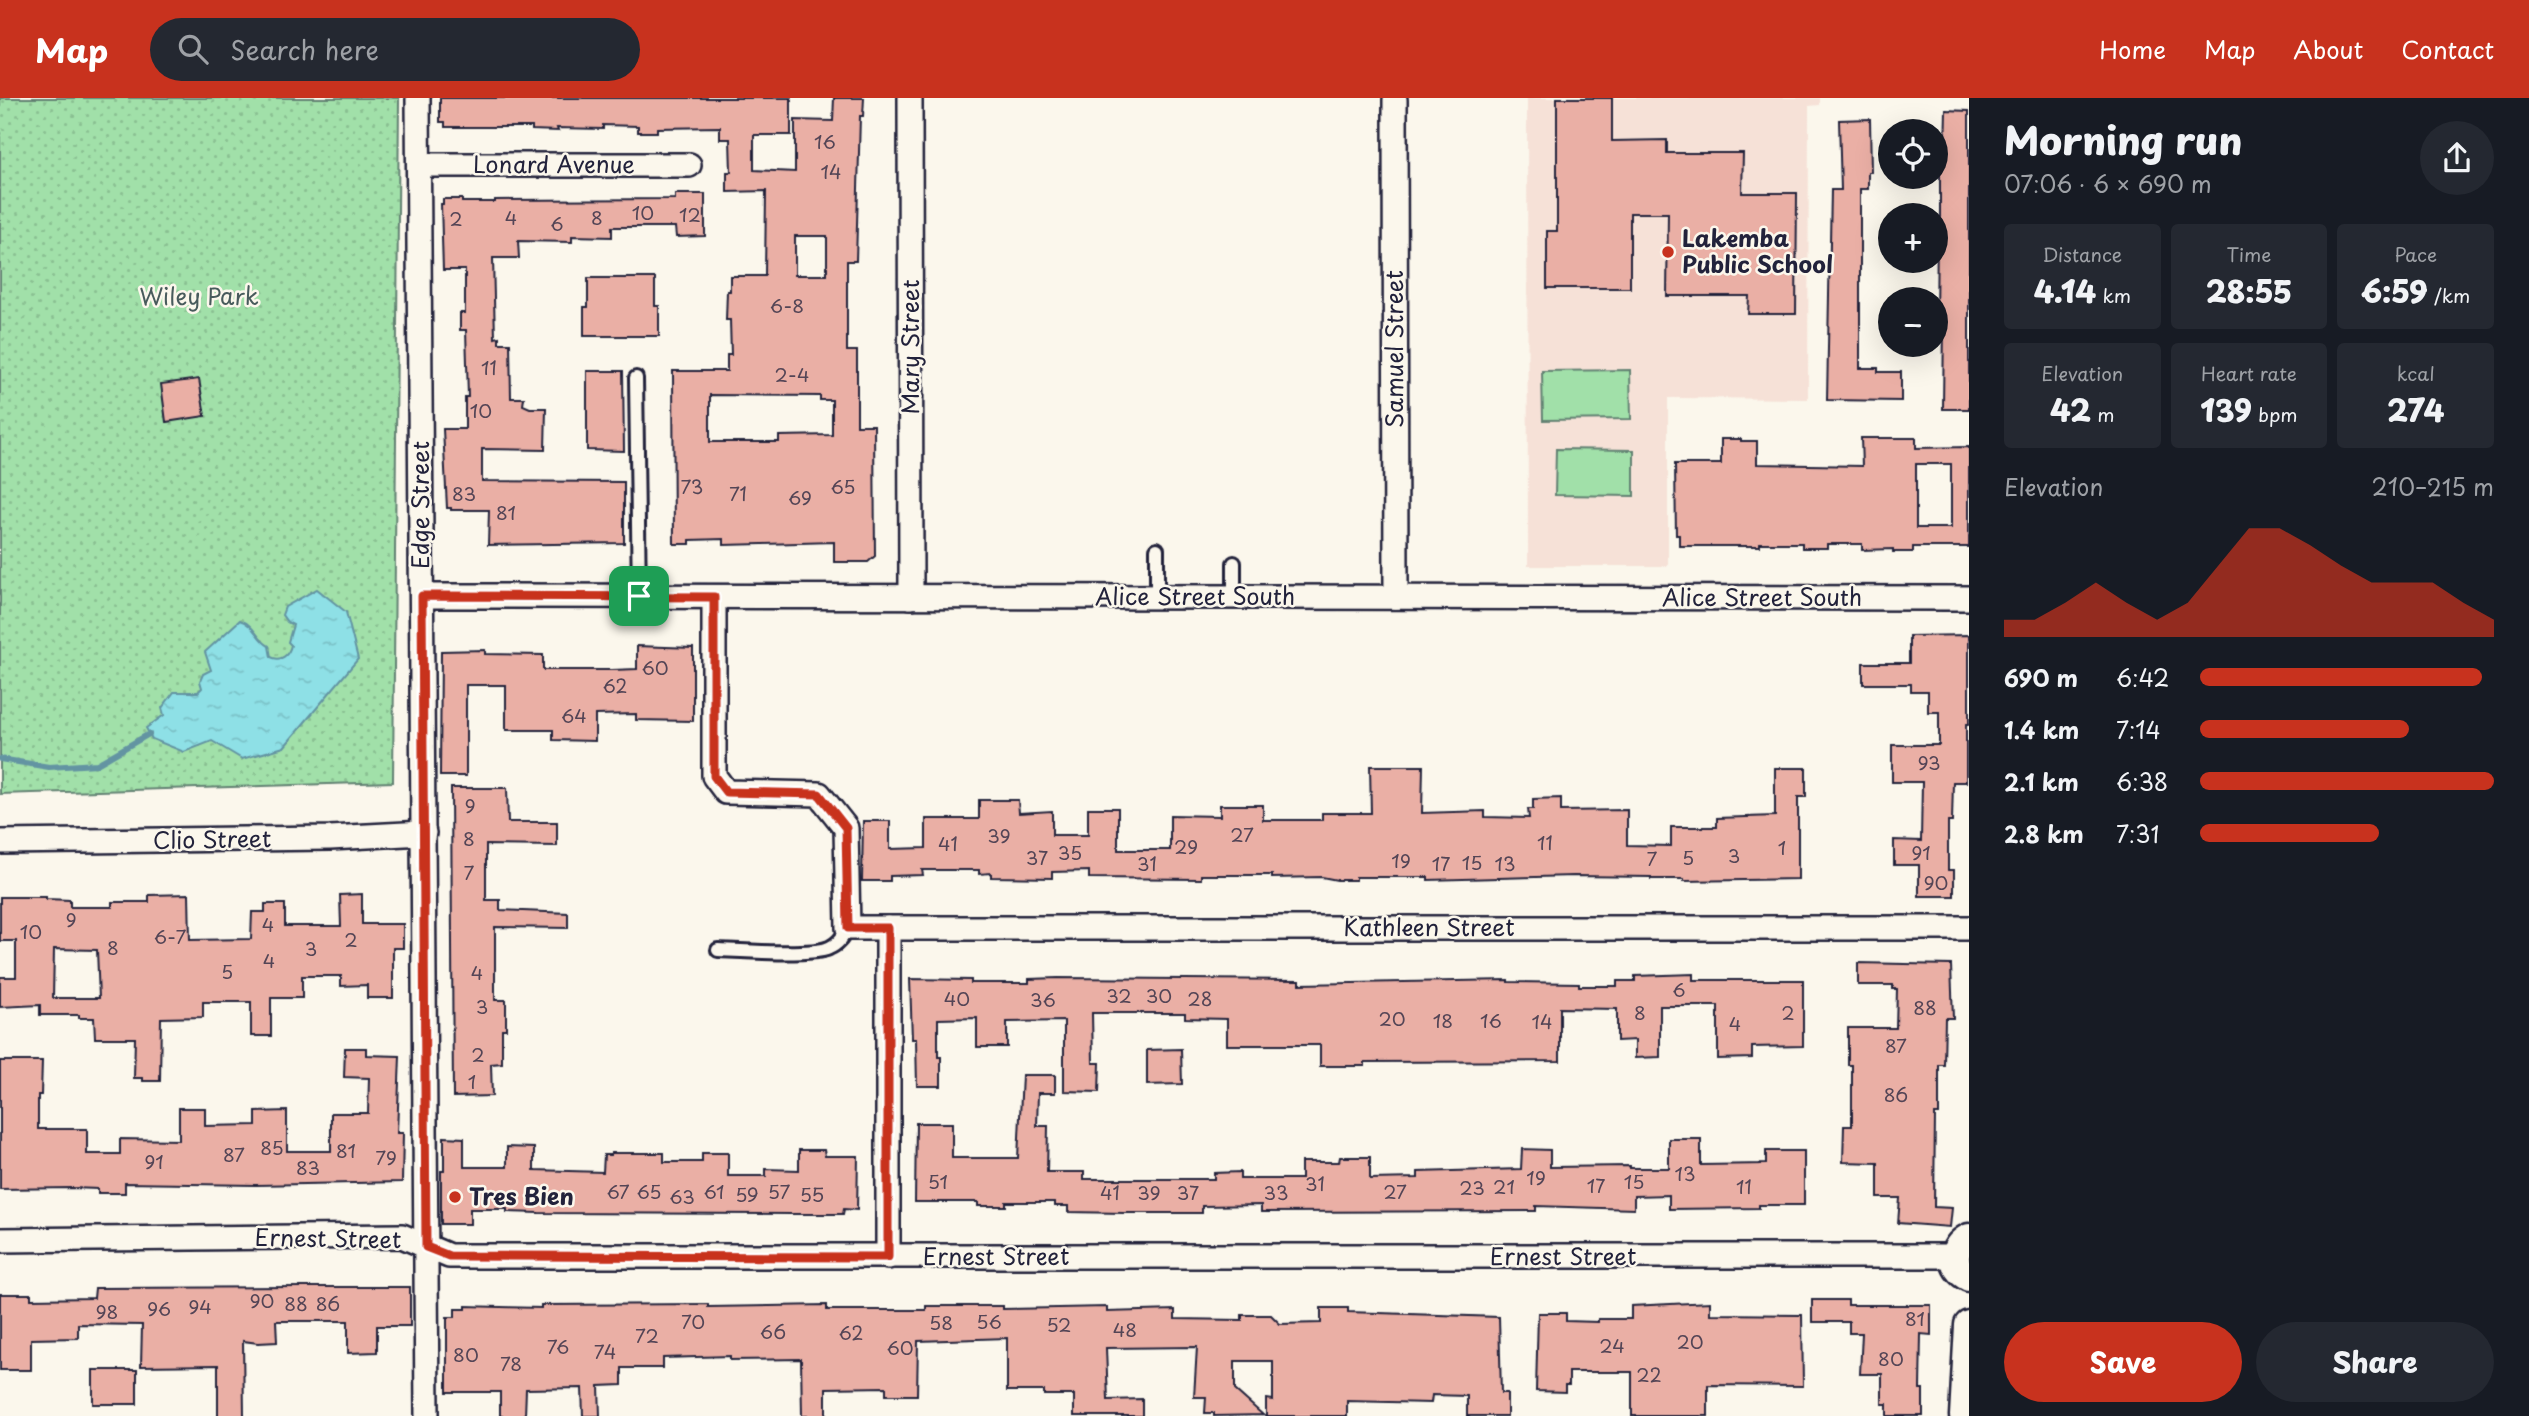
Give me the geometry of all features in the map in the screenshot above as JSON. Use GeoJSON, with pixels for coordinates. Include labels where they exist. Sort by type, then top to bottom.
{"type":"FeatureCollection","features":[{"type":"Feature","properties":{"kind":"street","name":"Edge Street"},"geometry":{"type":"LineString","coordinates":[[418,98],[427,1416]]}},
{"type":"Feature","properties":{"kind":"street","name":"Mary Street"},"geometry":{"type":"LineString","coordinates":[[910,98],[911,597]]}},
{"type":"Feature","properties":{"kind":"street","name":"Samuel Street"},"geometry":{"type":"LineString","coordinates":[[1395,100],[1396,597]]}},
{"type":"Feature","properties":{"kind":"street","name":"Lonard Avenue"},"geometry":{"type":"LineString","coordinates":[[419,165],[689,165]]}},
{"type":"Feature","properties":{"kind":"street","name":"Alice Street South"},"geometry":{"type":"LineString","coordinates":[[422,596],[1969,598]]}},
{"type":"Feature","properties":{"kind":"street"},"geometry":{"type":"LineString","coordinates":[[714,597],[714,776],[726,792],[819,794],[846,828],[848,928]]}},
{"type":"Feature","properties":{"kind":"street","name":"Clio Street"},"geometry":{"type":"LineString","coordinates":[[0,842],[330,838],[424,833]]}},
{"type":"Feature","properties":{"kind":"street","name":"Kathleen Street"},"geometry":{"type":"LineString","coordinates":[[848,928],[1969,928]]}},
{"type":"Feature","properties":{"kind":"street"},"geometry":{"type":"LineString","coordinates":[[888,928],[888,1257]]}},
{"type":"Feature","properties":{"kind":"street","name":"Ernest Street"},"geometry":{"type":"LineString","coordinates":[[0,1240],[402,1236],[449,1256],[1964,1257]]}},
{"type":"Feature","properties":{"kind":"street"},"geometry":{"type":"LineString","coordinates":[[1964,1416],[1969,1325]]}},
{"type":"Feature","properties":{"kind":"lane"},"geometry":{"type":"LineString","coordinates":[[636,378],[639,596]]}},
{"type":"Feature","properties":{"kind":"lane"},"geometry":{"type":"LineString","coordinates":[[1157,549],[1157,597]]}},
{"type":"Feature","properties":{"kind":"lane"},"geometry":{"type":"LineString","coordinates":[[1234,563],[1234,597]]}},
{"type":"Feature","properties":{"kind":"lane"},"geometry":{"type":"LineString","coordinates":[[718,950],[828,949],[841,940],[848,928]]}},
{"type":"Feature","properties":{"kind":"shaded area","name":"Lakemba Public School"},"geometry":{"type":"Polygon","coordinates":[[[1527,98],[1820,98],[1820,105],[1809,106],[1808,399],[1668,398],[1668,566],[1528,566],[1527,98]]]}},
{"type":"Feature","properties":{"kind":"green space","name":"Wiley Park"},"geometry":{"type":"Polygon","coordinates":[[[0,98],[399,98],[393,782],[0,794],[0,98]]]}},
{"type":"Feature","properties":{"kind":"green space"},"geometry":{"type":"Polygon","coordinates":[[[1630,370],[1631,419],[1543,420],[1542,371],[1630,370]]]}},
{"type":"Feature","properties":{"kind":"green space"},"geometry":{"type":"Polygon","coordinates":[[[1556,449],[1634,450],[1634,496],[1555,495],[1556,449]]]}},
{"type":"Feature","properties":{"kind":"water"},"geometry":{"type":"Polygon","coordinates":[[[317,589],[346,612],[358,659],[284,747],[242,759],[212,741],[184,752],[152,739],[146,728],[164,715],[162,708],[174,692],[198,692],[202,688],[200,681],[203,674],[211,670],[205,652],[240,620],[249,625],[269,646],[271,657],[281,658],[290,649],[288,642],[293,625],[282,615],[285,607],[317,589]]]}},
{"type":"Feature","properties":{"kind":"building"},"geometry":{"type":"Polygon","coordinates":[[[440,98],[791,98],[791,135],[754,135],[754,170],[795,172],[795,120],[833,121],[834,98],[864,98],[863,116],[860,116],[856,261],[847,261],[847,351],[857,351],[857,425],[874,425],[875,556],[868,562],[834,562],[834,542],[724,545],[724,539],[690,540],[690,544],[674,544],[673,371],[727,371],[727,355],[731,355],[730,320],[726,320],[730,276],[765,276],[766,191],[727,192],[727,172],[731,172],[730,139],[720,139],[720,127],[657,128],[657,132],[638,132],[638,126],[603,125],[603,129],[557,128],[558,131],[532,130],[532,127],[445,127],[445,122],[440,122],[440,98]],[[795,236],[795,275],[827,275],[827,236],[795,236]],[[710,395],[710,442],[779,442],[779,436],[832,435],[832,400],[820,400],[820,396],[710,395]]]}},
{"type":"Feature","properties":{"kind":"building"},"geometry":{"type":"Polygon","coordinates":[[[1557,98],[1612,98],[1612,141],[1667,140],[1667,153],[1743,153],[1742,193],[1797,193],[1796,314],[1748,314],[1749,296],[1667,296],[1668,213],[1630,213],[1630,288],[1547,288],[1547,231],[1557,231],[1557,98]]]}},
{"type":"Feature","properties":{"kind":"building"},"geometry":{"type":"Polygon","coordinates":[[[1946,110],[1969,111],[1969,409],[1943,409],[1944,357],[1948,357],[1948,287],[1936,287],[1937,273],[1948,273],[1948,203],[1940,203],[1940,189],[1948,189],[1948,119],[1946,119],[1946,110]]]}},
{"type":"Feature","properties":{"kind":"building"},"geometry":{"type":"Polygon","coordinates":[[[1870,119],[1871,172],[1868,172],[1868,189],[1860,189],[1860,368],[1878,368],[1878,372],[1901,372],[1901,401],[1827,400],[1831,190],[1841,190],[1839,120],[1870,119]]]}},
{"type":"Feature","properties":{"kind":"building"},"geometry":{"type":"Polygon","coordinates":[[[675,194],[705,194],[705,236],[676,237],[675,227],[612,227],[612,237],[572,236],[572,242],[518,241],[519,258],[493,258],[495,338],[499,337],[499,343],[510,343],[511,398],[524,398],[523,405],[530,408],[546,408],[545,450],[482,449],[482,481],[624,482],[624,543],[488,545],[489,510],[447,508],[443,429],[465,429],[465,397],[468,397],[466,330],[460,330],[460,313],[465,313],[465,270],[443,270],[443,199],[495,202],[675,199],[675,194]]]}},
{"type":"Feature","properties":{"kind":"building"},"geometry":{"type":"Polygon","coordinates":[[[588,278],[655,278],[659,336],[584,336],[588,278]]]}},
{"type":"Feature","properties":{"kind":"building"},"geometry":{"type":"Polygon","coordinates":[[[587,371],[623,371],[624,451],[587,450],[587,371]]]}},
{"type":"Feature","properties":{"kind":"building"},"geometry":{"type":"Polygon","coordinates":[[[199,379],[205,416],[166,422],[161,384],[199,379]]]}},
{"type":"Feature","properties":{"kind":"building"},"geometry":{"type":"Polygon","coordinates":[[[1861,438],[1916,438],[1916,448],[1969,447],[1969,547],[1913,547],[1913,552],[1893,552],[1893,549],[1862,550],[1862,544],[1827,544],[1827,548],[1802,548],[1802,543],[1679,546],[1679,535],[1676,535],[1675,464],[1721,464],[1721,439],[1757,441],[1757,464],[1862,466],[1861,438]],[[1916,464],[1916,528],[1951,528],[1951,464],[1916,464]]]}},
{"type":"Feature","properties":{"kind":"building"},"geometry":{"type":"Polygon","coordinates":[[[1969,635],[1966,782],[1953,782],[1952,822],[1948,822],[1948,870],[1954,870],[1954,896],[1919,896],[1919,865],[1894,865],[1894,840],[1921,841],[1922,782],[1892,782],[1892,745],[1939,745],[1939,712],[1928,712],[1928,691],[1911,691],[1911,684],[1863,684],[1863,663],[1909,663],[1909,636],[1969,635]]]}},
{"type":"Feature","properties":{"kind":"building"},"geometry":{"type":"Polygon","coordinates":[[[637,646],[693,648],[693,721],[636,720],[636,714],[595,715],[595,741],[553,740],[553,730],[506,730],[506,685],[466,685],[466,776],[440,776],[441,651],[485,650],[485,654],[543,655],[543,670],[612,670],[637,669],[637,646]]]}},
{"type":"Feature","properties":{"kind":"building"},"geometry":{"type":"Polygon","coordinates":[[[1370,766],[1423,766],[1422,813],[1485,811],[1485,817],[1529,818],[1528,809],[1533,809],[1533,799],[1561,798],[1561,811],[1627,810],[1627,845],[1671,846],[1671,827],[1717,827],[1717,818],[1775,816],[1775,768],[1806,768],[1806,797],[1798,797],[1798,879],[1684,881],[1651,877],[1574,876],[1428,880],[1428,877],[1356,877],[1356,880],[1337,880],[1322,877],[1272,878],[1272,875],[1201,875],[1201,879],[1089,878],[1089,871],[1052,872],[1052,878],[991,877],[991,873],[979,874],[979,870],[922,870],[923,875],[890,876],[890,881],[862,881],[863,821],[890,821],[890,849],[926,848],[926,819],[979,819],[979,800],[1018,800],[1019,813],[1052,811],[1052,835],[1088,835],[1088,808],[1118,808],[1118,850],[1170,850],[1170,815],[1220,816],[1220,805],[1263,805],[1263,820],[1322,820],[1322,813],[1371,813],[1370,766]]]}},
{"type":"Feature","properties":{"kind":"building"},"geometry":{"type":"Polygon","coordinates":[[[451,788],[507,788],[508,822],[557,822],[557,846],[486,845],[486,900],[500,900],[500,910],[568,913],[568,928],[495,927],[495,1000],[506,1000],[506,1029],[502,1029],[502,1063],[491,1064],[492,1096],[453,1097],[451,788]]]}},
{"type":"Feature","properties":{"kind":"building"},"geometry":{"type":"Polygon","coordinates":[[[189,894],[190,940],[251,939],[252,912],[265,912],[265,904],[285,904],[285,926],[341,926],[340,895],[362,894],[362,924],[403,924],[403,948],[393,948],[393,998],[367,998],[367,985],[341,986],[341,976],[302,976],[302,998],[271,998],[271,1036],[251,1036],[251,1002],[203,1002],[203,1017],[161,1018],[160,1081],[134,1078],[135,1038],[95,1038],[94,1018],[79,1018],[79,1015],[40,1015],[40,1005],[0,1007],[0,977],[16,977],[16,941],[0,941],[0,897],[46,897],[70,900],[70,907],[112,907],[112,902],[149,902],[149,895],[189,894]],[[54,949],[53,998],[99,998],[97,950],[54,949]]]}},
{"type":"Feature","properties":{"kind":"building"},"geometry":{"type":"Polygon","coordinates":[[[1858,963],[1951,965],[1953,1018],[1945,1018],[1944,1065],[1939,1065],[1939,1114],[1935,1114],[1934,1207],[1952,1208],[1950,1227],[1898,1223],[1900,1198],[1878,1198],[1878,1163],[1843,1162],[1844,1126],[1852,1126],[1852,1065],[1848,1065],[1848,1028],[1896,1028],[1897,989],[1893,989],[1893,985],[1858,985],[1858,963]]]}},
{"type":"Feature","properties":{"kind":"building"},"geometry":{"type":"Polygon","coordinates":[[[1693,974],[1693,980],[1803,980],[1803,1046],[1752,1047],[1752,1058],[1718,1059],[1718,1006],[1660,1006],[1660,1057],[1635,1058],[1635,1040],[1617,1041],[1617,1009],[1560,1008],[1560,1061],[1365,1062],[1365,1066],[1320,1066],[1320,1045],[1227,1045],[1227,1019],[1185,1018],[1185,1013],[1092,1013],[1093,1063],[1100,1063],[1099,1092],[1064,1091],[1064,1021],[1007,1022],[1007,1047],[977,1047],[977,1018],[938,1019],[941,1086],[917,1086],[910,979],[971,980],[971,983],[1029,983],[1029,979],[1058,978],[1300,980],[1300,984],[1508,980],[1617,986],[1617,981],[1635,981],[1635,976],[1693,974]]]}},
{"type":"Feature","properties":{"kind":"building"},"geometry":{"type":"Polygon","coordinates":[[[345,1048],[366,1048],[366,1055],[400,1056],[397,1133],[403,1133],[402,1182],[256,1185],[125,1183],[125,1193],[98,1193],[98,1189],[72,1188],[0,1189],[0,1061],[42,1061],[38,1129],[87,1129],[87,1154],[120,1154],[120,1139],[179,1140],[179,1108],[205,1108],[205,1126],[256,1125],[256,1112],[287,1111],[287,1151],[331,1151],[331,1113],[368,1113],[369,1078],[344,1077],[345,1048]]]}},
{"type":"Feature","properties":{"kind":"building"},"geometry":{"type":"Polygon","coordinates":[[[1181,1049],[1182,1084],[1147,1085],[1147,1050],[1181,1049]]]}},
{"type":"Feature","properties":{"kind":"building"},"geometry":{"type":"Polygon","coordinates":[[[1022,1075],[1055,1075],[1055,1093],[1038,1093],[1037,1126],[1048,1126],[1047,1172],[1084,1172],[1084,1179],[1214,1179],[1214,1173],[1240,1172],[1240,1179],[1301,1179],[1301,1162],[1339,1162],[1340,1157],[1370,1157],[1370,1179],[1418,1178],[1418,1172],[1521,1169],[1522,1149],[1550,1150],[1550,1167],[1669,1168],[1669,1139],[1701,1139],[1701,1165],[1766,1164],[1766,1151],[1804,1151],[1804,1205],[1669,1209],[1669,1195],[1634,1196],[1634,1209],[1536,1206],[1536,1211],[1261,1212],[1261,1205],[1202,1206],[1202,1213],[1124,1213],[1068,1212],[1068,1206],[1055,1206],[1055,1202],[1006,1202],[1006,1206],[978,1206],[978,1202],[915,1202],[916,1123],[952,1123],[952,1158],[1018,1158],[1022,1075]]]}},
{"type":"Feature","properties":{"kind":"building"},"geometry":{"type":"Polygon","coordinates":[[[444,1137],[464,1138],[464,1167],[507,1167],[507,1147],[534,1148],[534,1170],[603,1172],[604,1155],[611,1153],[664,1153],[664,1162],[702,1162],[702,1153],[728,1153],[728,1176],[766,1176],[766,1169],[799,1170],[799,1150],[824,1150],[825,1156],[858,1156],[857,1210],[844,1209],[843,1214],[792,1214],[539,1213],[507,1212],[507,1209],[470,1209],[470,1224],[441,1224],[444,1137]]]}},
{"type":"Feature","properties":{"kind":"building"},"geometry":{"type":"Polygon","coordinates":[[[410,1287],[410,1326],[377,1326],[377,1352],[348,1353],[348,1321],[276,1321],[277,1342],[243,1341],[244,1416],[218,1416],[218,1365],[141,1366],[142,1325],[78,1324],[78,1338],[31,1339],[31,1370],[0,1370],[0,1294],[31,1294],[31,1299],[94,1298],[95,1288],[410,1287]]]}},
{"type":"Feature","properties":{"kind":"building"},"geometry":{"type":"Polygon","coordinates":[[[1812,1300],[1848,1300],[1848,1305],[1931,1305],[1931,1335],[1921,1334],[1920,1389],[1923,1389],[1923,1416],[1887,1416],[1887,1404],[1882,1404],[1882,1374],[1860,1374],[1862,1333],[1849,1333],[1849,1322],[1812,1322],[1812,1300]]]}},
{"type":"Feature","properties":{"kind":"building"},"geometry":{"type":"Polygon","coordinates":[[[1710,1302],[1710,1314],[1802,1315],[1803,1386],[1708,1385],[1708,1416],[1632,1416],[1632,1372],[1569,1372],[1569,1385],[1565,1385],[1565,1392],[1536,1391],[1538,1313],[1566,1313],[1566,1321],[1598,1322],[1598,1319],[1631,1319],[1631,1306],[1710,1302]]]}},
{"type":"Feature","properties":{"kind":"building"},"geometry":{"type":"Polygon","coordinates":[[[708,1304],[708,1307],[827,1305],[827,1310],[926,1310],[926,1306],[1003,1306],[1003,1309],[1107,1307],[1107,1312],[1175,1310],[1175,1319],[1242,1320],[1242,1315],[1271,1315],[1280,1324],[1321,1323],[1321,1308],[1348,1308],[1348,1312],[1499,1317],[1501,1393],[1507,1393],[1507,1416],[1467,1416],[1467,1396],[1432,1395],[1431,1403],[1347,1401],[1347,1416],[1266,1416],[1266,1399],[1273,1400],[1273,1361],[1235,1361],[1235,1390],[1263,1415],[1214,1416],[1214,1413],[1205,1413],[1206,1397],[1194,1397],[1197,1347],[1106,1348],[1108,1400],[1142,1399],[1142,1416],[1074,1416],[1074,1395],[1044,1395],[1044,1391],[1007,1391],[1007,1338],[918,1341],[917,1395],[886,1395],[886,1387],[826,1388],[826,1416],[802,1416],[801,1359],[730,1360],[730,1356],[663,1358],[663,1368],[622,1368],[622,1385],[599,1386],[600,1416],[583,1416],[582,1388],[526,1389],[525,1416],[500,1416],[500,1392],[447,1392],[447,1317],[455,1317],[455,1309],[466,1309],[466,1306],[541,1308],[541,1305],[708,1304]]]}},
{"type":"Feature","properties":{"kind":"building"},"geometry":{"type":"Polygon","coordinates":[[[93,1370],[137,1370],[137,1404],[93,1404],[93,1370]]]}},
{"type":"Feature","properties":{"kind":"waterway"},"geometry":{"type":"LineString","coordinates":[[0,759],[49,767],[97,764],[149,734]]}},
{"type":"Feature","properties":{"kind":"place","name":"Lakemba Public School"},"geometry":{"type":"Point","coordinates":[1668,252]}},
{"type":"Feature","properties":{"kind":"place","name":"Tres Bien"},"geometry":{"type":"Point","coordinates":[455,1197]}},
{"type":"Feature","properties":{"kind":"route"},"geometry":{"type":"LineString","coordinates":[[422,596],[639,596],[714,597],[714,776],[726,792],[819,794],[846,828],[848,928],[888,928],[888,1257],[449,1256],[426,1247],[422,596]]}}]}
